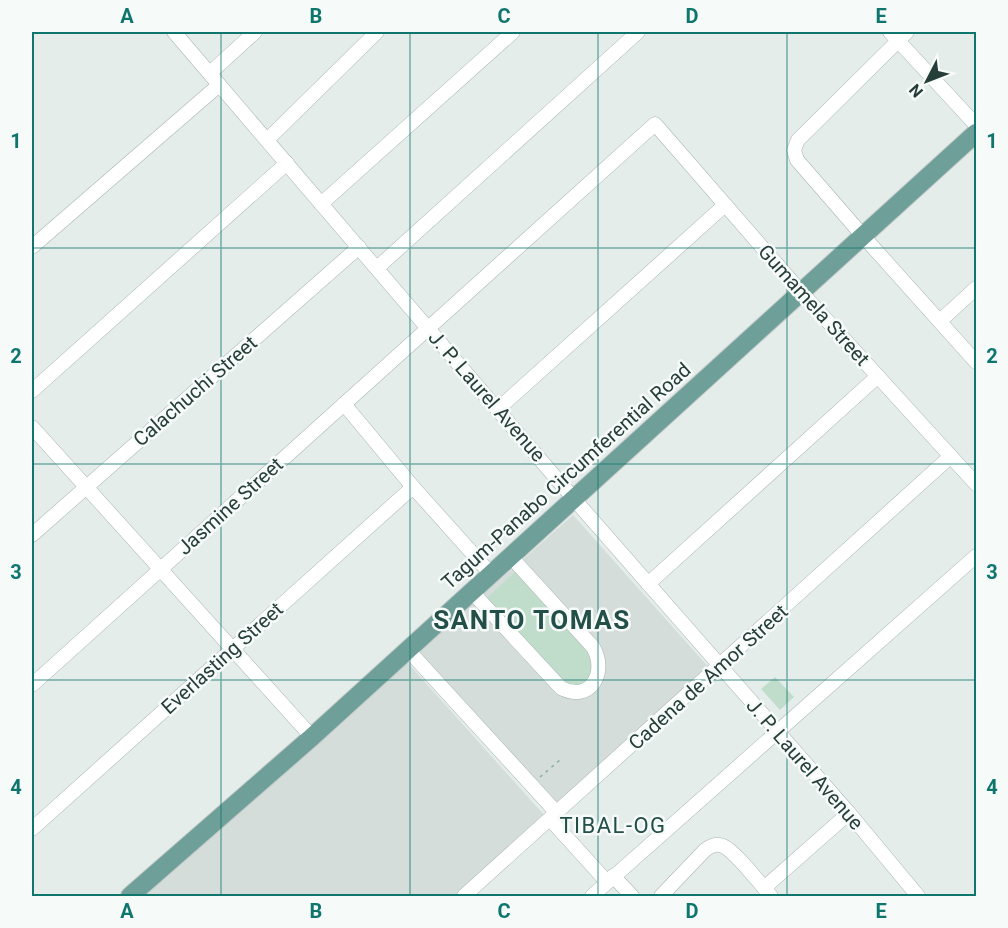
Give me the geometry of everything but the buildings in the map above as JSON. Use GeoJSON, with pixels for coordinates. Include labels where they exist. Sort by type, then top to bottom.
{"type":"FeatureCollection","features":[{"type":"Feature","properties":{"kind":"main road","name":"Tagum-Panabo Circumferential Road"},"geometry":{"type":"LineString","coordinates":[[130,897],[312,737],[976,133]]}},
{"type":"Feature","properties":{"kind":"street","name":"J. P. Laurel Avenue"},"geometry":{"type":"LineString","coordinates":[[174,32],[574,499],[849,813],[918,897]]}},
{"type":"Feature","properties":{"kind":"street"},"geometry":{"type":"LineString","coordinates":[[210,74],[255,32]]}},
{"type":"Feature","properties":{"kind":"street"},"geometry":{"type":"LineString","coordinates":[[267,140],[377,32]]}},
{"type":"Feature","properties":{"kind":"street"},"geometry":{"type":"LineString","coordinates":[[321,204],[513,32]]}},
{"type":"Feature","properties":{"kind":"street"},"geometry":{"type":"LineString","coordinates":[[377,268],[638,32]]}},
{"type":"Feature","properties":{"kind":"street"},"geometry":{"type":"LineString","coordinates":[[976,125],[898,34],[798,140],[794,150],[797,160],[976,362]]}},
{"type":"Feature","properties":{"kind":"street"},"geometry":{"type":"LineString","coordinates":[[32,247],[219,85]]}},
{"type":"Feature","properties":{"kind":"street","name":"Gumamela Street"},"geometry":{"type":"LineString","coordinates":[[655,124],[801,292],[976,484]]}},
{"type":"Feature","properties":{"kind":"street","name":"Jasmine Street"},"geometry":{"type":"LineString","coordinates":[[32,685],[655,124]]}},
{"type":"Feature","properties":{"kind":"street"},"geometry":{"type":"LineString","coordinates":[[32,392],[287,163]]}},
{"type":"Feature","properties":{"kind":"street"},"geometry":{"type":"LineString","coordinates":[[498,409],[725,206]]}},
{"type":"Feature","properties":{"kind":"street","name":"Calachuchi Street"},"geometry":{"type":"LineString","coordinates":[[32,535],[359,247]]}},
{"type":"Feature","properties":{"kind":"street"},"geometry":{"type":"LineString","coordinates":[[940,321],[976,288]]}},
{"type":"Feature","properties":{"kind":"street"},"geometry":{"type":"LineString","coordinates":[[648,584],[878,376]]}},
{"type":"Feature","properties":{"kind":"street"},"geometry":{"type":"LineString","coordinates":[[344,404],[413,487],[491,574]]}},
{"type":"Feature","properties":{"kind":"street"},"geometry":{"type":"LineString","coordinates":[[32,427],[312,737]]}},
{"type":"Feature","properties":{"kind":"street","name":"Cadena de Amor Street"},"geometry":{"type":"LineString","coordinates":[[464,897],[951,456]]}},
{"type":"Feature","properties":{"kind":"street","name":"Everlasting Street"},"geometry":{"type":"LineString","coordinates":[[32,829],[413,487]]}},
{"type":"Feature","properties":{"kind":"street"},"geometry":{"type":"LineString","coordinates":[[592,897],[976,556]]}},
{"type":"Feature","properties":{"kind":"street"},"geometry":{"type":"LineString","coordinates":[[472,592],[561,688],[576,693],[592,685],[597,678],[600,663],[593,648],[511,557]]}},
{"type":"Feature","properties":{"kind":"street"},"geometry":{"type":"LineString","coordinates":[[408,650],[531,785],[554,816],[610,879],[632,897]]}},
{"type":"Feature","properties":{"kind":"street"},"geometry":{"type":"LineString","coordinates":[[661,897],[705,850],[719,844],[729,849],[767,892],[849,813]]}},
{"type":"Feature","properties":{"kind":"path"},"geometry":{"type":"LineString","coordinates":[[531,785],[560,760]]}},
{"type":"Feature","properties":{"kind":"shaded area"},"geometry":{"type":"Polygon","coordinates":[[[573,515],[711,670],[558,805],[419,652],[573,515]]]}},
{"type":"Feature","properties":{"kind":"shaded area"},"geometry":{"type":"Polygon","coordinates":[[[407,662],[545,816],[456,896],[144,896],[407,662]]]}},
{"type":"Feature","properties":{"kind":"green space"},"geometry":{"type":"Polygon","coordinates":[[[516,571],[589,651],[595,664],[588,681],[576,687],[564,684],[486,599],[516,571]]]}},
{"type":"Feature","properties":{"kind":"green space"},"geometry":{"type":"Polygon","coordinates":[[[775,677],[794,697],[780,710],[761,689],[775,677]]]}},
{"type":"Feature","properties":{"kind":"district","name":"SANTO TOMAS"},"geometry":{"type":"Point","coordinates":[532,620]}},
{"type":"Feature","properties":{"kind":"district","name":"TIBAL-OG"},"geometry":{"type":"Point","coordinates":[613,825]}}]}
